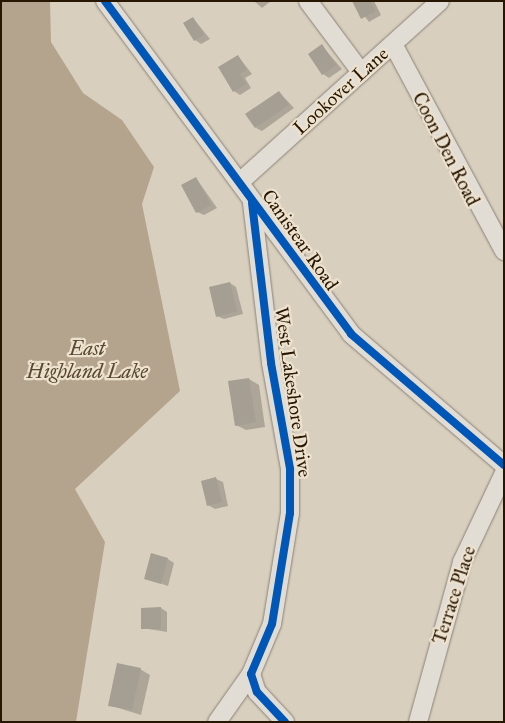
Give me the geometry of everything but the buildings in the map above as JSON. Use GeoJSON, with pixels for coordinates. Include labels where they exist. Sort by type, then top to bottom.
{"type":"FeatureCollection","features":[{"type":"Feature","properties":{"kind":"street","name":"Canistear Road"},"geometry":{"type":"LineString","coordinates":[[105,1],[241,180],[252,200],[351,334],[504,465]]}},
{"type":"Feature","properties":{"kind":"street"},"geometry":{"type":"LineString","coordinates":[[308,1],[361,72]]}},
{"type":"Feature","properties":{"kind":"street","name":"Lookover Lane"},"geometry":{"type":"LineString","coordinates":[[241,180],[440,1]]}},
{"type":"Feature","properties":{"kind":"street","name":"Coon Den Road"},"geometry":{"type":"LineString","coordinates":[[393,44],[504,251]]}},
{"type":"Feature","properties":{"kind":"street","name":"West Lakeshore Drive"},"geometry":{"type":"LineString","coordinates":[[217,722],[251,674],[272,624],[290,513],[288,450],[271,363],[252,200]]}},
{"type":"Feature","properties":{"kind":"street","name":"Terrace Place"},"geometry":{"type":"LineString","coordinates":[[418,722],[462,562],[504,473]]}},
{"type":"Feature","properties":{"kind":"street"},"geometry":{"type":"LineString","coordinates":[[251,674],[257,692],[285,722]]}},
{"type":"Feature","properties":{"kind":"water","name":"East Highland Lake"},"geometry":{"type":"Polygon","coordinates":[[[1,1],[50,1],[51,42],[83,93],[122,120],[154,167],[142,204],[180,391],[75,489],[105,542],[76,722],[1,722],[1,1]]]}},
{"type":"Feature","properties":{"kind":"cycle path"},"geometry":{"type":"LineString","coordinates":[[105,1],[351,334],[504,465]]}},
{"type":"Feature","properties":{"kind":"cycle path"},"geometry":{"type":"LineString","coordinates":[[252,203],[271,363],[290,469],[290,513],[272,624],[251,674],[257,692],[285,722]]}}]}
